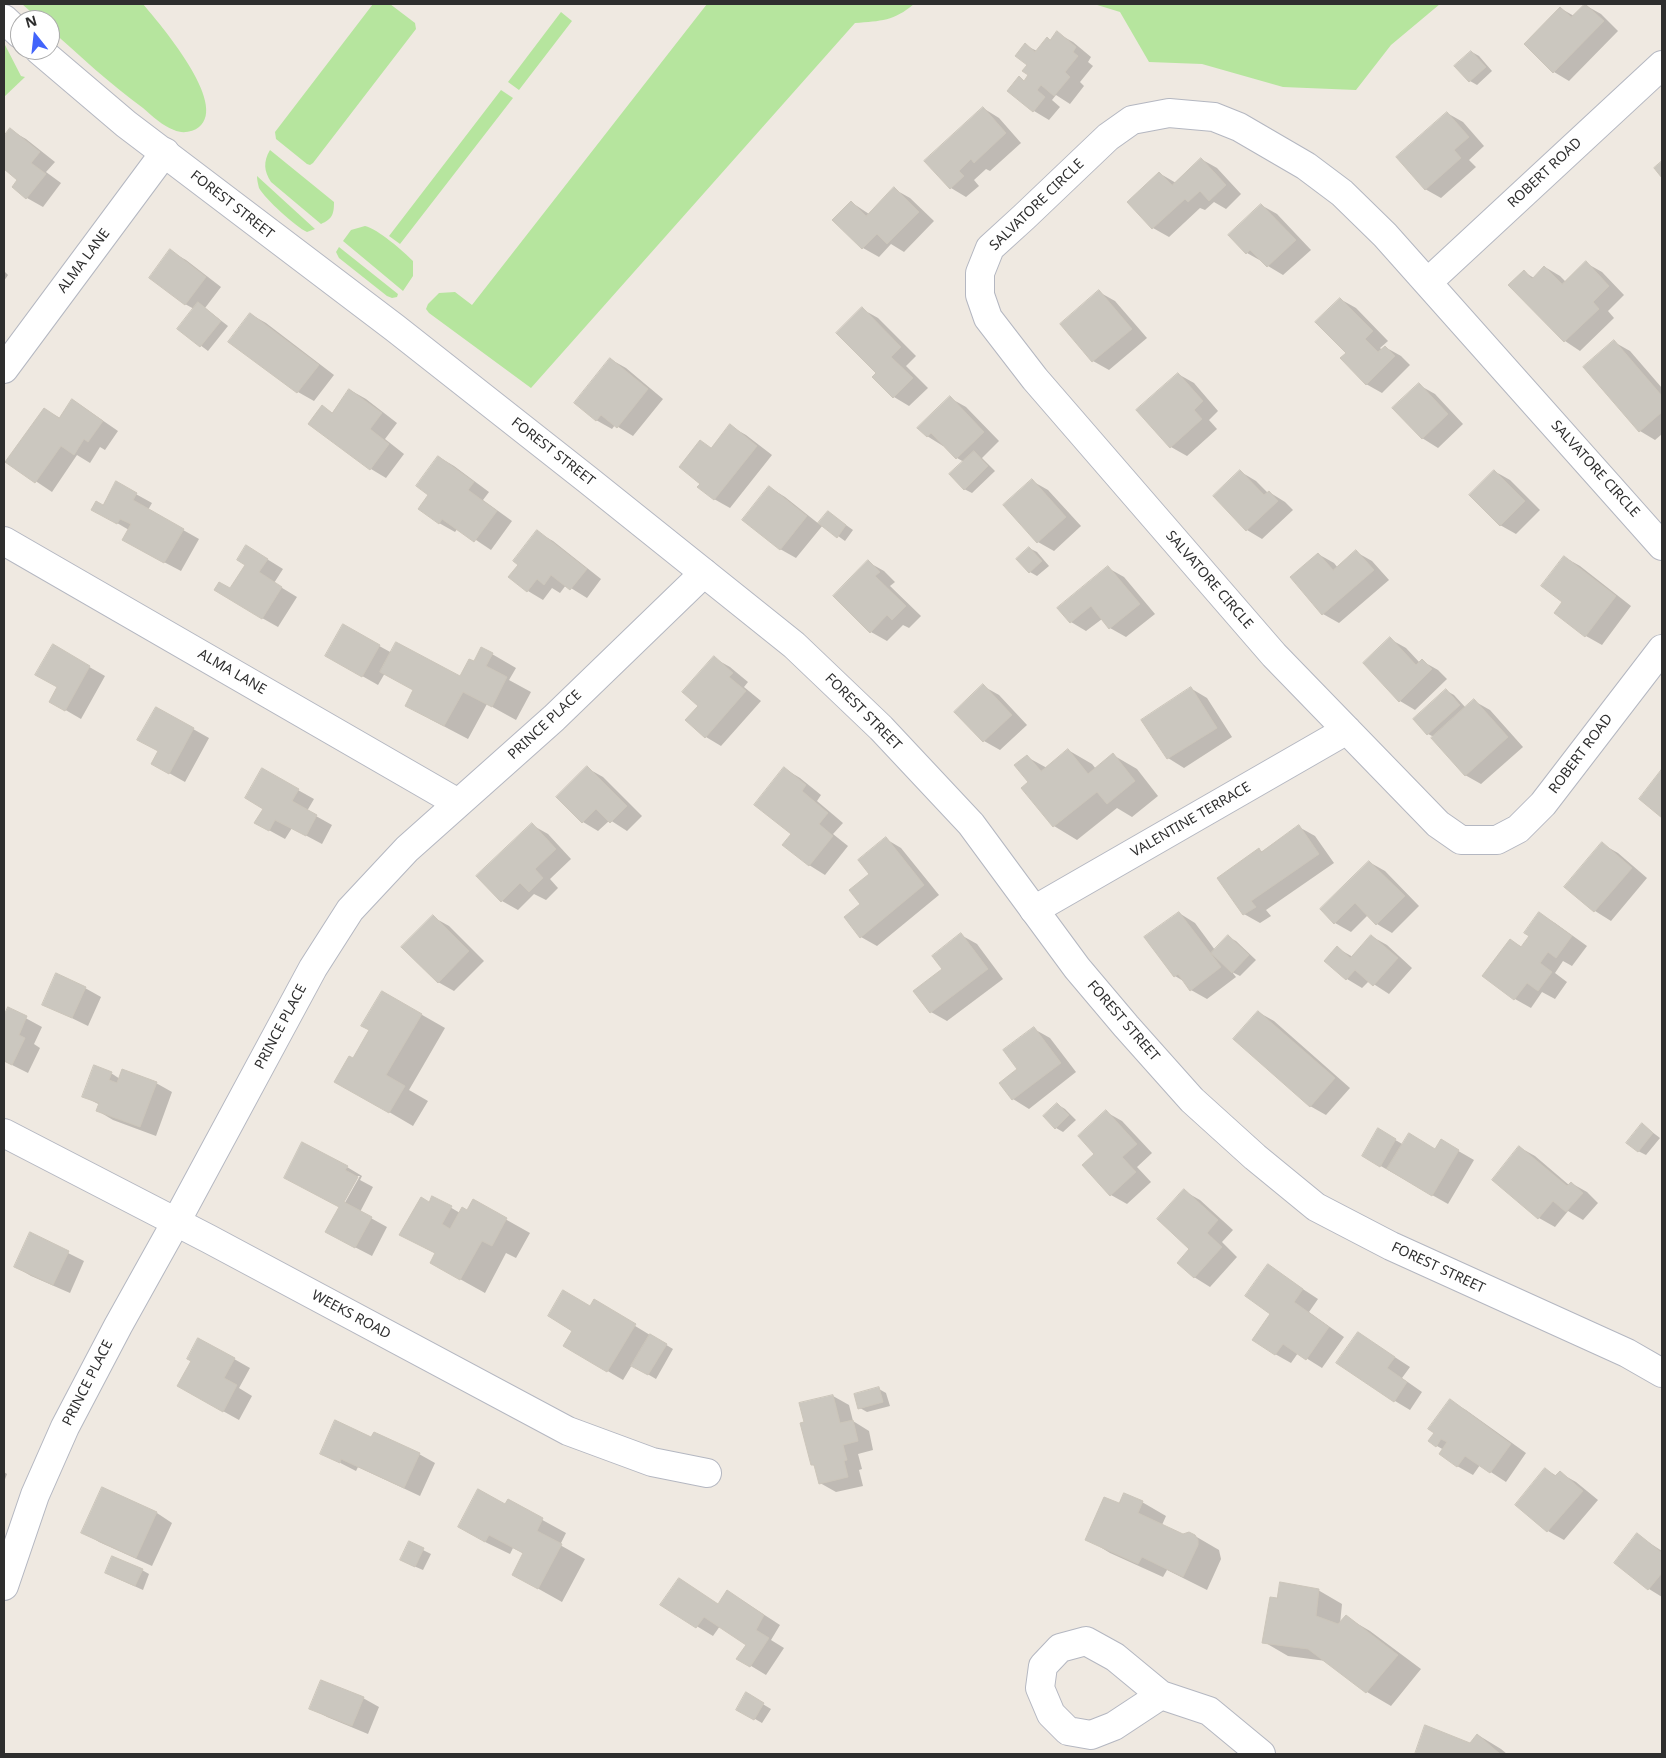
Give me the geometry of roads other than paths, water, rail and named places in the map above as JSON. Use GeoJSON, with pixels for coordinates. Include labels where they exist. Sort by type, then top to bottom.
{"type":"FeatureCollection","features":[{"type":"Feature","properties":{"kind":"street","name":"FOREST STREET"},"geometry":{"type":"LineString","coordinates":[[51,60],[126,124],[395,328],[794,645],[881,728],[971,824],[1078,968],[1126,1026],[1192,1100],[1254,1157],[1316,1207],[1391,1246],[1627,1353],[1662,1373]]}},
{"type":"Feature","properties":{"kind":"street","name":"ROBERT ROAD"},"geometry":{"type":"LineString","coordinates":[[1428,282],[1662,65]]}},
{"type":"Feature","properties":{"kind":"street","name":"SALVATORE CIRCLE"},"geometry":{"type":"LineString","coordinates":[[1486,841],[1461,840],[1438,824],[1274,655],[1036,379],[988,318],[980,296],[980,273],[990,248],[1108,137],[1132,120],[1169,114],[1214,117],[1239,127],[1306,166],[1342,193],[1379,229],[1662,546]]}},
{"type":"Feature","properties":{"kind":"street","name":"ALMA LANE"},"geometry":{"type":"LineString","coordinates":[[4,369],[164,152]]}},
{"type":"Feature","properties":{"kind":"street","name":"ALMA LANE"},"geometry":{"type":"LineString","coordinates":[[4,541],[458,803]]}},
{"type":"Feature","properties":{"kind":"street","name":"PRINCE PLACE"},"geometry":{"type":"LineString","coordinates":[[4,1586],[35,1495],[65,1427],[313,968],[350,910],[406,849],[554,718],[704,573]]}},
{"type":"Feature","properties":{"kind":"street","name":"ROBERT ROAD"},"geometry":{"type":"LineString","coordinates":[[1486,841],[1497,840],[1518,829],[1543,804],[1662,649]]}},
{"type":"Feature","properties":{"kind":"street","name":"VALENTINE TERRACE"},"geometry":{"type":"LineString","coordinates":[[1034,910],[1347,730]]}},
{"type":"Feature","properties":{"kind":"street","name":"WEEKS ROAD"},"geometry":{"type":"LineString","coordinates":[[4,1133],[176,1222],[568,1431],[652,1462],[707,1473]]}},
{"type":"Feature","properties":{"kind":"street"},"geometry":{"type":"LineString","coordinates":[[1160,1694],[1208,1711],[1261,1754]]}}]}
